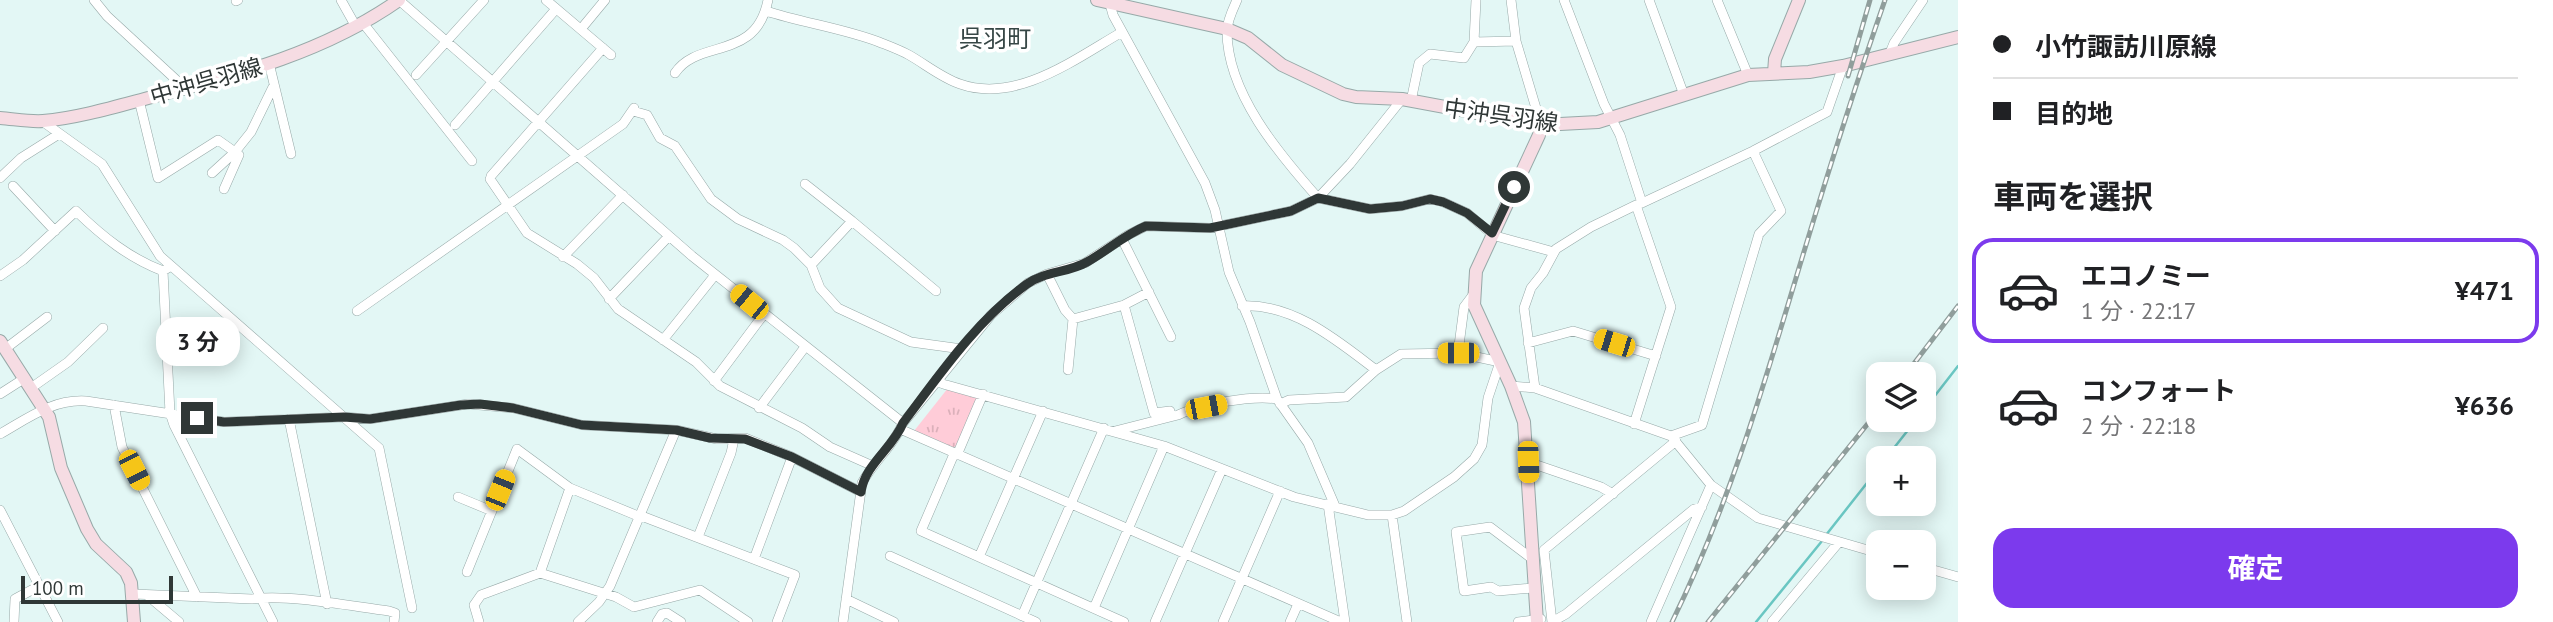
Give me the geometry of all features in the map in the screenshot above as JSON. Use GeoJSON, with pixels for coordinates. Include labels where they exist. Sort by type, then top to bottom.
{"type":"FeatureCollection","features":[{"type":"Feature","properties":{"kind":"main road","name":"中沖呉羽線"},"geometry":{"type":"LineString","coordinates":[[0,118],[42,121],[185,88],[319,46],[399,0]]}},
{"type":"Feature","properties":{"kind":"main road","name":"中沖呉羽線"},"geometry":{"type":"LineString","coordinates":[[1097,0],[1227,29],[1248,38],[1282,65],[1326,88],[1356,97],[1406,100],[1541,125],[1576,125],[1612,118],[1748,75],[1809,72],[1843,66],[1958,37]]}},
{"type":"Feature","properties":{"kind":"main road"},"geometry":{"type":"LineString","coordinates":[[1774,73],[1775,59],[1799,0]]}},
{"type":"Feature","properties":{"kind":"main road"},"geometry":{"type":"LineString","coordinates":[[1537,621],[1533,588],[1535,553],[1524,422],[1515,386],[1476,312],[1473,295],[1476,271],[1539,135],[1541,125]]}},
{"type":"Feature","properties":{"kind":"main road"},"geometry":{"type":"LineString","coordinates":[[2,345],[45,408],[54,433],[61,468],[87,529],[96,544],[126,572],[140,595],[134,622]]}},
{"type":"Feature","properties":{"kind":"street"},"geometry":{"type":"LineString","coordinates":[[94,0],[107,16],[185,88]]}},
{"type":"Feature","properties":{"kind":"street"},"geometry":{"type":"LineString","coordinates":[[341,0],[472,161]]}},
{"type":"Feature","properties":{"kind":"street"},"geometry":{"type":"LineString","coordinates":[[399,0],[669,236],[901,426],[955,454],[1343,622],[1331,505],[1308,443],[1279,401],[1229,272],[1205,183],[1122,32],[1110,4]]}},
{"type":"Feature","properties":{"kind":"street"},"geometry":{"type":"LineString","coordinates":[[416,75],[484,0]]}},
{"type":"Feature","properties":{"kind":"street"},"geometry":{"type":"LineString","coordinates":[[546,0],[611,55]]}},
{"type":"Feature","properties":{"kind":"street"},"geometry":{"type":"LineString","coordinates":[[581,29],[604,0]]}},
{"type":"Feature","properties":{"kind":"street"},"geometry":{"type":"LineString","coordinates":[[675,73],[685,62],[729,46],[752,33],[759,27],[768,0]]}},
{"type":"Feature","properties":{"kind":"street"},"geometry":{"type":"LineString","coordinates":[[1237,0],[1227,29],[1233,70],[1255,114],[1282,158],[1318,198],[1370,209],[1438,200],[1467,213],[1492,234],[1553,253]]}},
{"type":"Feature","properties":{"kind":"street"},"geometry":{"type":"LineString","coordinates":[[844,622],[862,483],[901,426],[991,314],[1028,283],[1047,274],[1085,263],[1146,226],[1218,227],[1291,211],[1318,198],[1406,100],[1419,63],[1430,54],[1464,58],[1474,42],[1476,0]]}},
{"type":"Feature","properties":{"kind":"street"},"geometry":{"type":"LineString","coordinates":[[1511,0],[1516,41],[1541,125]]}},
{"type":"Feature","properties":{"kind":"street"},"geometry":{"type":"LineString","coordinates":[[1564,0],[1604,103],[1620,135],[1671,307],[1634,424]]}},
{"type":"Feature","properties":{"kind":"street"},"geometry":{"type":"LineString","coordinates":[[1649,0],[1684,95]]}},
{"type":"Feature","properties":{"kind":"street"},"geometry":{"type":"LineString","coordinates":[[1717,0],[1748,75]]}},
{"type":"Feature","properties":{"kind":"street"},"geometry":{"type":"LineString","coordinates":[[1890,53],[1923,0]]}},
{"type":"Feature","properties":{"kind":"street"},"geometry":{"type":"LineString","coordinates":[[455,124],[556,9]]}},
{"type":"Feature","properties":{"kind":"street"},"geometry":{"type":"LineString","coordinates":[[766,11],[878,42],[907,54],[957,83],[979,90],[1001,89],[1024,83],[1055,70],[1122,32]]}},
{"type":"Feature","properties":{"kind":"street"},"geometry":{"type":"LineString","coordinates":[[1474,42],[1516,41]]}},
{"type":"Feature","properties":{"kind":"street"},"geometry":{"type":"LineString","coordinates":[[603,48],[491,178],[508,206],[527,233],[577,264],[594,278],[618,309],[696,362],[714,381],[759,408],[802,428],[830,447],[873,466]]}},
{"type":"Feature","properties":{"kind":"street"},"geometry":{"type":"LineString","coordinates":[[269,63],[291,155]]}},
{"type":"Feature","properties":{"kind":"street"},"geometry":{"type":"LineString","coordinates":[[1535,388],[1525,302],[1553,253],[1579,234],[1753,151],[1827,112],[1843,66]]}},
{"type":"Feature","properties":{"kind":"street"},"geometry":{"type":"LineString","coordinates":[[212,173],[235,152],[251,132],[274,87]]}},
{"type":"Feature","properties":{"kind":"street"},"geometry":{"type":"LineString","coordinates":[[139,100],[158,178],[218,140],[239,155],[224,189]]}},
{"type":"Feature","properties":{"kind":"street"},"geometry":{"type":"LineString","coordinates":[[357,311],[622,124],[634,108],[647,115],[660,138],[675,146],[705,192],[717,205],[738,219],[783,240],[811,265],[820,288],[838,308],[911,342],[962,349]]}},
{"type":"Feature","properties":{"kind":"street"},"geometry":{"type":"LineString","coordinates":[[42,121],[102,163],[168,268],[379,448],[412,608]]}},
{"type":"Feature","properties":{"kind":"street"},"geometry":{"type":"LineString","coordinates":[[0,178],[21,158],[59,134]]}},
{"type":"Feature","properties":{"kind":"street"},"geometry":{"type":"LineString","coordinates":[[1535,553],[1613,494],[1674,438],[1702,425],[1759,234],[1781,211],[1753,151]]}},
{"type":"Feature","properties":{"kind":"street"},"geometry":{"type":"LineString","coordinates":[[805,184],[936,291]]}},
{"type":"Feature","properties":{"kind":"street"},"geometry":{"type":"LineString","coordinates":[[13,186],[55,231]]}},
{"type":"Feature","properties":{"kind":"street"},"geometry":{"type":"LineString","coordinates":[[563,257],[623,195]]}},
{"type":"Feature","properties":{"kind":"street"},"geometry":{"type":"LineString","coordinates":[[0,276],[23,260],[76,211],[96,231],[127,254],[145,264],[168,268]]}},
{"type":"Feature","properties":{"kind":"street"},"geometry":{"type":"LineString","coordinates":[[811,265],[852,221]]}},
{"type":"Feature","properties":{"kind":"street"},"geometry":{"type":"LineString","coordinates":[[609,299],[669,236]]}},
{"type":"Feature","properties":{"kind":"street"},"geometry":{"type":"LineString","coordinates":[[1122,239],[1171,337]]}},
{"type":"Feature","properties":{"kind":"street"},"geometry":{"type":"LineString","coordinates":[[168,268],[170,413],[273,622]]}},
{"type":"Feature","properties":{"kind":"street"},"geometry":{"type":"LineString","coordinates":[[1047,274],[1065,310],[1073,319],[1069,370]]}},
{"type":"Feature","properties":{"kind":"street"},"geometry":{"type":"LineString","coordinates":[[663,340],[715,275]]}},
{"type":"Feature","properties":{"kind":"street"},"geometry":{"type":"LineString","coordinates":[[1073,319],[1124,305],[1149,292]]}},
{"type":"Feature","properties":{"kind":"street"},"geometry":{"type":"LineString","coordinates":[[1458,353],[1464,307],[1473,295]]}},
{"type":"Feature","properties":{"kind":"street"},"geometry":{"type":"LineString","coordinates":[[937,379],[943,384],[1164,446],[1280,491],[1368,515],[1392,515],[1414,505],[1454,477],[1475,458],[1482,445],[1488,398],[1500,362],[1458,353],[1401,354],[1376,370],[1346,397],[1244,400],[1154,413],[1124,305]]}},
{"type":"Feature","properties":{"kind":"street"},"geometry":{"type":"LineString","coordinates":[[1242,306],[1256,305],[1295,317],[1324,331],[1376,370]]}},
{"type":"Feature","properties":{"kind":"street"},"geometry":{"type":"LineString","coordinates":[[714,381],[764,314]]}},
{"type":"Feature","properties":{"kind":"street"},"geometry":{"type":"LineString","coordinates":[[2,345],[47,317]]}},
{"type":"Feature","properties":{"kind":"street"},"geometry":{"type":"LineString","coordinates":[[0,394],[68,362],[103,328]]}},
{"type":"Feature","properties":{"kind":"street"},"geometry":{"type":"LineString","coordinates":[[1528,343],[1573,331],[1656,356]]}},
{"type":"Feature","properties":{"kind":"street"},"geometry":{"type":"LineString","coordinates":[[759,408],[805,347]]}},
{"type":"Feature","properties":{"kind":"street"},"geometry":{"type":"LineString","coordinates":[[1515,386],[1535,388],[1674,438],[1711,485],[1758,518],[1866,549]]}},
{"type":"Feature","properties":{"kind":"street"},"geometry":{"type":"LineString","coordinates":[[983,394],[920,531],[1124,622]]}},
{"type":"Feature","properties":{"kind":"street"},"geometry":{"type":"LineString","coordinates":[[0,434],[45,408],[68,400],[224,422],[344,417],[370,419],[480,404],[513,408],[582,425],[676,430],[710,438],[745,439],[792,457],[861,492]]}},
{"type":"Feature","properties":{"kind":"street"},"geometry":{"type":"LineString","coordinates":[[114,405],[122,447],[197,597]]}},
{"type":"Feature","properties":{"kind":"street"},"geometry":{"type":"LineString","coordinates":[[1114,431],[1188,410]]}},
{"type":"Feature","properties":{"kind":"street"},"geometry":{"type":"LineString","coordinates":[[979,557],[1043,411]]}},
{"type":"Feature","properties":{"kind":"street"},"geometry":{"type":"LineString","coordinates":[[289,419],[327,604]]}},
{"type":"Feature","properties":{"kind":"street"},"geometry":{"type":"LineString","coordinates":[[1022,616],[1104,428]]}},
{"type":"Feature","properties":{"kind":"street"},"geometry":{"type":"LineString","coordinates":[[578,622],[605,594],[676,430]]}},
{"type":"Feature","properties":{"kind":"street"},"geometry":{"type":"LineString","coordinates":[[698,537],[734,439]]}},
{"type":"Feature","properties":{"kind":"street"},"geometry":{"type":"LineString","coordinates":[[1094,608],[1164,446]]}},
{"type":"Feature","properties":{"kind":"street"},"geometry":{"type":"LineString","coordinates":[[467,572],[517,449],[570,488],[795,575],[777,622]]}},
{"type":"Feature","properties":{"kind":"street"},"geometry":{"type":"LineString","coordinates":[[754,559],[792,457]]}},
{"type":"Feature","properties":{"kind":"street"},"geometry":{"type":"LineString","coordinates":[[1528,462],[1601,487],[1613,494]]}},
{"type":"Feature","properties":{"kind":"street"},"geometry":{"type":"LineString","coordinates":[[1155,622],[1222,469]]}},
{"type":"Feature","properties":{"kind":"street"},"geometry":{"type":"LineString","coordinates":[[1651,622],[1711,485]]}},
{"type":"Feature","properties":{"kind":"street"},"geometry":{"type":"LineString","coordinates":[[540,573],[570,488]]}},
{"type":"Feature","properties":{"kind":"street"},"geometry":{"type":"LineString","coordinates":[[1223,622],[1280,491]]}},
{"type":"Feature","properties":{"kind":"street"},"geometry":{"type":"LineString","coordinates":[[458,497],[492,511]]}},
{"type":"Feature","properties":{"kind":"street"},"geometry":{"type":"LineString","coordinates":[[1533,588],[1498,591],[1491,587],[1464,591],[1456,532],[1490,527],[1535,553],[1552,622],[1566,614],[1694,509],[1702,507]]}},
{"type":"Feature","properties":{"kind":"street"},"geometry":{"type":"LineString","coordinates":[[0,510],[58,622]]}},
{"type":"Feature","properties":{"kind":"street"},"geometry":{"type":"LineString","coordinates":[[1392,515],[1407,622]]}},
{"type":"Feature","properties":{"kind":"street"},"geometry":{"type":"LineString","coordinates":[[1772,622],[1837,541]]}},
{"type":"Feature","properties":{"kind":"street"},"geometry":{"type":"LineString","coordinates":[[890,556],[1036,622]]}},
{"type":"Feature","properties":{"kind":"street"},"geometry":{"type":"LineString","coordinates":[[1936,571],[1958,577]]}},
{"type":"Feature","properties":{"kind":"street"},"geometry":{"type":"LineString","coordinates":[[478,622],[474,605],[481,594],[540,573],[605,594],[634,607],[700,590],[748,622]]}},
{"type":"Feature","properties":{"kind":"street"},"geometry":{"type":"LineString","coordinates":[[14,622],[15,598],[39,586]]}},
{"type":"Feature","properties":{"kind":"street"},"geometry":{"type":"LineString","coordinates":[[140,595],[262,598],[327,604],[394,613],[394,622]]}},
{"type":"Feature","properties":{"kind":"street"},"geometry":{"type":"LineString","coordinates":[[140,595],[178,622]]}},
{"type":"Feature","properties":{"kind":"street"},"geometry":{"type":"LineString","coordinates":[[846,599],[894,622]]}},
{"type":"Feature","properties":{"kind":"street"},"geometry":{"type":"LineString","coordinates":[[1290,622],[1298,604]]}},
{"type":"Feature","properties":{"kind":"street"},"geometry":{"type":"LineString","coordinates":[[657,622],[662,614],[667,613],[681,622]]}},
{"type":"Feature","properties":{"kind":"street"},"geometry":{"type":"LineString","coordinates":[[1518,622],[1551,618]]}},
{"type":"Feature","properties":{"kind":"green space"},"geometry":{"type":"Polygon","coordinates":[[[948,388],[978,397],[956,446],[952,448],[914,431],[948,388]]]}},
{"type":"Feature","properties":{"kind":"waterway"},"geometry":{"type":"LineString","coordinates":[[1936,394],[1958,366]]}},
{"type":"Feature","properties":{"kind":"waterway"},"geometry":{"type":"LineString","coordinates":[[1895,446],[1907,432]]}},
{"type":"Feature","properties":{"kind":"waterway"},"geometry":{"type":"LineString","coordinates":[[1826,535],[1866,484]]}},
{"type":"Feature","properties":{"kind":"waterway"},"geometry":{"type":"LineString","coordinates":[[1756,622],[1822,541]]}},
{"type":"Feature","properties":{"kind":"railway"},"geometry":{"type":"LineString","coordinates":[[1848,76],[1870,0]]}},
{"type":"Feature","properties":{"kind":"railway"},"geometry":{"type":"LineString","coordinates":[[1672,622],[1709,538],[1741,453],[1885,0]]}},
{"type":"Feature","properties":{"kind":"railway"},"geometry":{"type":"LineString","coordinates":[[1915,362],[1958,306]]}},
{"type":"Feature","properties":{"kind":"railway"},"geometry":{"type":"LineString","coordinates":[[1708,622],[1866,426]]}},
{"type":"Feature","properties":{"kind":"district","name":"呉羽町"},"geometry":{"type":"Point","coordinates":[995,38]}},
{"type":"Feature","properties":{"kind":"route"},"geometry":{"type":"LineString","coordinates":[[197,418],[224,422],[344,417],[370,419],[480,404],[513,408],[582,425],[676,430],[710,438],[745,439],[792,457],[861,492],[867,473],[903,423],[991,314],[1028,283],[1047,274],[1085,263],[1136,230],[1146,226],[1218,227],[1291,211],[1318,198],[1370,209],[1438,200],[1467,213],[1492,233],[1514,187]]}}]}
